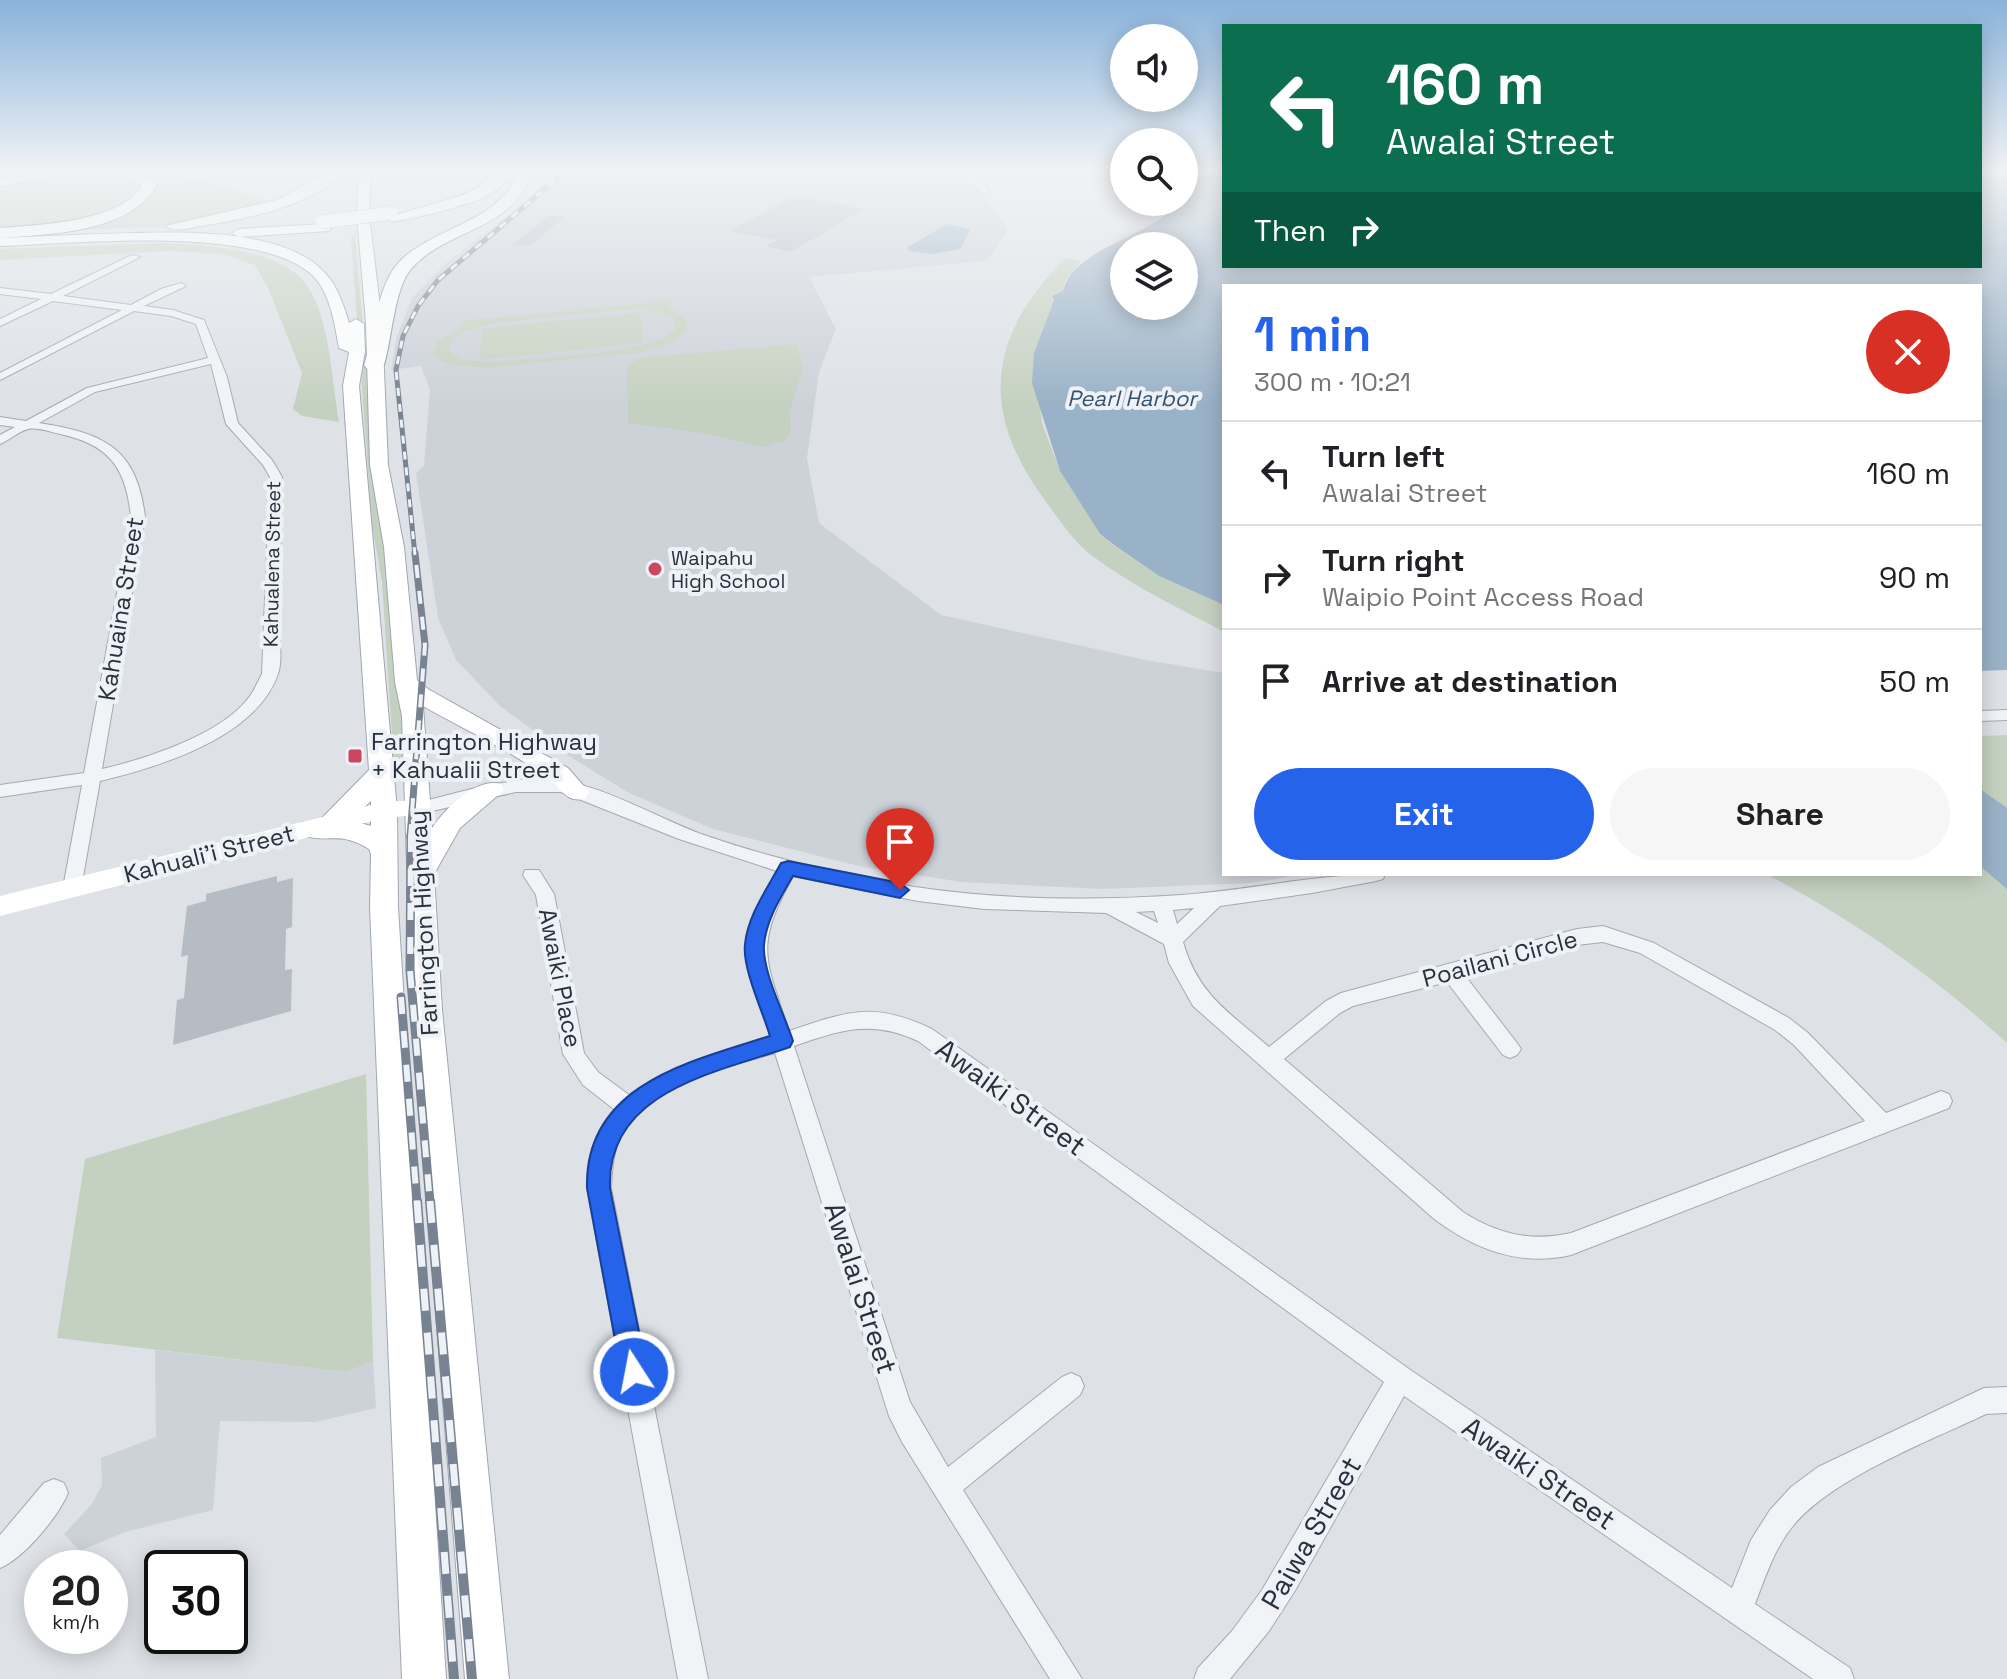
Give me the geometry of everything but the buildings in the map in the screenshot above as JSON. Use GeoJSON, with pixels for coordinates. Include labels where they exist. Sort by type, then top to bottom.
{"type":"FeatureCollection","features":[{"type":"Feature","properties":{"kind":"highway"},"geometry":{"type":"LineString","coordinates":[[374,365],[384,339],[393,290],[400,273],[428,248]]}},
{"type":"Feature","properties":{"kind":"main road"},"geometry":{"type":"LineString","coordinates":[[267,248],[301,261],[325,282],[339,315],[349,357],[351,386]]}},
{"type":"Feature","properties":{"kind":"main road"},"geometry":{"type":"LineString","coordinates":[[350,248],[351,265]]}},
{"type":"Feature","properties":{"kind":"main road","name":"Farrington Highway"},"geometry":{"type":"LineString","coordinates":[[365,248],[379,465],[394,547],[406,682],[414,716],[419,882],[435,1102],[487,1679]]}},
{"type":"Feature","properties":{"kind":"main road","name":"Farrington Highway"},"geometry":{"type":"LineString","coordinates":[[354,301],[357,351],[351,386],[384,810],[424,1679]]}},
{"type":"Feature","properties":{"kind":"main road"},"geometry":{"type":"LineString","coordinates":[[406,682],[420,694],[559,774],[577,792]]}},
{"type":"Feature","properties":{"kind":"main road"},"geometry":{"type":"LineString","coordinates":[[320,826],[362,795],[381,771]]}},
{"type":"Feature","properties":{"kind":"main road"},"geometry":{"type":"LineString","coordinates":[[419,882],[444,826],[457,813],[492,790]]}},
{"type":"Feature","properties":{"kind":"main road"},"geometry":{"type":"LineString","coordinates":[[320,826],[357,831],[375,839],[384,854]]}},
{"type":"Feature","properties":{"kind":"street"},"geometry":{"type":"LineString","coordinates":[[0,323],[135,257]]}},
{"type":"Feature","properties":{"kind":"street"},"geometry":{"type":"LineString","coordinates":[[0,377],[133,307],[181,286]]}},
{"type":"Feature","properties":{"kind":"street","name":"Kahualena Street"},"geometry":{"type":"LineString","coordinates":[[0,291],[173,313],[200,322],[215,360],[232,424],[268,463],[276,477],[270,674],[264,689],[234,721],[202,741],[146,763],[40,787],[0,791]]}},
{"type":"Feature","properties":{"kind":"street"},"geometry":{"type":"LineString","coordinates":[[0,440],[91,390],[215,360]]}},
{"type":"Feature","properties":{"kind":"street"},"geometry":{"type":"LineString","coordinates":[[131,361],[135,377]]}},
{"type":"Feature","properties":{"kind":"street","name":"Kahuaina Street"},"geometry":{"type":"LineString","coordinates":[[0,421],[68,432],[98,442],[123,463],[136,488],[138,517],[72,888]]}},
{"type":"Feature","properties":{"kind":"street"},"geometry":{"type":"LineString","coordinates":[[1982,716],[2007,715]]}},
{"type":"Feature","properties":{"kind":"street"},"geometry":{"type":"LineString","coordinates":[[418,803],[511,776],[525,776],[577,792],[701,841],[788,868],[922,894],[1047,905],[1109,906],[1214,900],[1310,888],[1367,876]]}},
{"type":"Feature","properties":{"kind":"street"},"geometry":{"type":"LineString","coordinates":[[418,803],[492,790],[551,784]]}},
{"type":"Feature","properties":{"kind":"street","name":"Kahuali'i Street"},"geometry":{"type":"LineString","coordinates":[[0,906],[418,803]]}},
{"type":"Feature","properties":{"kind":"street","name":"Awalai Street"},"geometry":{"type":"LineString","coordinates":[[788,868],[763,914],[754,945],[756,961],[898,1407],[911,1433],[1067,1679]]}},
{"type":"Feature","properties":{"kind":"street","name":"Awaiki Place"},"geometry":{"type":"LineString","coordinates":[[532,875],[545,894],[579,1067],[593,1082],[630,1108]]}},
{"type":"Feature","properties":{"kind":"street"},"geometry":{"type":"LineString","coordinates":[[1173,940],[1214,900]]}},
{"type":"Feature","properties":{"kind":"street"},"geometry":{"type":"LineString","coordinates":[[1162,904],[1179,963],[1200,1000],[1461,1224],[1483,1236],[1551,1250],[1941,1101]]}},
{"type":"Feature","properties":{"kind":"street"},"geometry":{"type":"LineString","coordinates":[[1109,906],[1173,940]]}},
{"type":"Feature","properties":{"kind":"street","name":"Poailani Circle"},"geometry":{"type":"LineString","coordinates":[[1269,1059],[1333,1007],[1348,999],[1577,937],[1603,934],[1647,948],[1782,1024],[1801,1039],[1882,1124]]}},
{"type":"Feature","properties":{"kind":"street"},"geometry":{"type":"LineString","coordinates":[[1451,973],[1510,1049]]}},
{"type":"Feature","properties":{"kind":"street","name":"Awaiki Street"},"geometry":{"type":"LineString","coordinates":[[693,1679],[599,1188],[598,1168],[604,1147],[630,1108],[662,1083],[682,1073],[783,1041],[862,1020],[893,1022],[925,1035],[1400,1378],[1839,1679]]}},
{"type":"Feature","properties":{"kind":"street","name":"Paiwa Street"},"geometry":{"type":"LineString","coordinates":[[1209,1679],[1265,1613],[1400,1378]]}},
{"type":"Feature","properties":{"kind":"street"},"geometry":{"type":"LineString","coordinates":[[946,1486],[1071,1386]]}},
{"type":"Feature","properties":{"kind":"street"},"geometry":{"type":"LineString","coordinates":[[1739,1609],[1761,1550],[1780,1520],[1801,1497],[1828,1477],[1984,1401],[2007,1400]]}},
{"type":"Feature","properties":{"kind":"street"},"geometry":{"type":"LineString","coordinates":[[0,1554],[17,1539],[54,1493]]}},
{"type":"Feature","properties":{"kind":"shaded area","name":"Waipahu High School"},"geometry":{"type":"Polygon","coordinates":[[[465,248],[996,248],[990,258],[983,261],[809,277],[836,329],[819,372],[807,458],[819,523],[941,615],[1146,660],[1222,673],[1222,876],[1294,876],[1251,883],[1103,889],[962,882],[858,866],[713,829],[629,793],[572,758],[501,707],[456,660],[438,618],[416,473],[424,466],[430,390],[421,366],[391,370],[396,339],[412,298],[465,248]]]}},
{"type":"Feature","properties":{"kind":"shaded area"},"geometry":{"type":"Polygon","coordinates":[[[155,1350],[345,1372],[373,1362],[376,1408],[315,1422],[220,1421],[213,1510],[125,1532],[79,1550],[64,1534],[92,1504],[102,1485],[101,1458],[156,1437],[155,1350]]]}},
{"type":"Feature","properties":{"kind":"green space"},"geometry":{"type":"Polygon","coordinates":[[[224,248],[264,257],[283,265],[298,276],[317,304],[329,354],[339,422],[302,416],[293,409],[302,373],[269,290],[255,265],[222,254],[170,251],[0,260],[0,249],[224,248]]]}},
{"type":"Feature","properties":{"kind":"green space"},"geometry":{"type":"Polygon","coordinates":[[[352,248],[356,248],[394,641],[408,716],[408,779],[395,782],[382,582],[372,525],[352,248]]]}},
{"type":"Feature","properties":{"kind":"green space"},"geometry":{"type":"Polygon","coordinates":[[[1065,258],[1081,261],[1065,282],[1063,291],[1052,296],[1054,300],[1034,353],[1042,423],[1060,471],[1100,534],[1113,545],[1159,576],[1222,604],[1222,631],[1139,587],[1084,549],[1044,499],[1023,466],[1009,434],[1002,403],[1001,374],[1008,344],[1020,315],[1065,258]]]}},
{"type":"Feature","properties":{"kind":"green space"},"geometry":{"type":"Polygon","coordinates":[[[669,301],[670,308],[687,320],[687,330],[673,342],[643,352],[487,368],[452,365],[441,361],[434,353],[437,342],[461,327],[461,321],[669,301]],[[633,309],[497,323],[454,337],[448,351],[464,360],[487,362],[616,350],[662,338],[675,329],[673,319],[657,311],[633,309]]]}},
{"type":"Feature","properties":{"kind":"green space"},"geometry":{"type":"Polygon","coordinates":[[[640,313],[643,343],[479,360],[483,328],[640,313]]]}},
{"type":"Feature","properties":{"kind":"green space"},"geometry":{"type":"Polygon","coordinates":[[[796,344],[803,368],[790,410],[791,432],[785,441],[764,447],[702,433],[628,423],[627,366],[640,358],[796,344]]]}},
{"type":"Feature","properties":{"kind":"green space"},"geometry":{"type":"Polygon","coordinates":[[[2007,735],[2007,1043],[1951,995],[1892,951],[1830,910],[1770,876],[1982,876],[1982,736],[2007,735]]]}},
{"type":"Feature","properties":{"kind":"green space"},"geometry":{"type":"Polygon","coordinates":[[[366,1074],[373,1362],[345,1372],[57,1338],[85,1159],[366,1074]]]}},
{"type":"Feature","properties":{"kind":"water"},"geometry":{"type":"Polygon","coordinates":[[[908,248],[960,248],[932,254],[908,251],[908,248]]]}},
{"type":"Feature","properties":{"kind":"water","name":"Pearl Harbor"},"geometry":{"type":"Polygon","coordinates":[[[1110,248],[1110,320],[1198,320],[1198,248],[1222,248],[1222,268],[1982,268],[1982,248],[2007,248],[2007,670],[1982,671],[1982,284],[1222,284],[1222,604],[1159,576],[1100,534],[1060,471],[1032,383],[1034,353],[1054,300],[1052,296],[1063,291],[1069,277],[1080,265],[1110,248]]]}},
{"type":"Feature","properties":{"kind":"water"},"geometry":{"type":"Polygon","coordinates":[[[1982,790],[2007,808],[2007,889],[1982,868],[1982,790]]]}},
{"type":"Feature","properties":{"kind":"railway"},"geometry":{"type":"LineString","coordinates":[[415,555],[396,370],[403,336],[418,306],[438,280],[475,248]]}},
{"type":"Feature","properties":{"kind":"railway"},"geometry":{"type":"LineString","coordinates":[[410,837],[425,645],[415,553]]}},
{"type":"Feature","properties":{"kind":"railway"},"geometry":{"type":"LineString","coordinates":[[411,835],[410,970],[430,1203]]}},
{"type":"Feature","properties":{"kind":"railway"},"geometry":{"type":"LineString","coordinates":[[401,997],[417,1203]]}},
{"type":"Feature","properties":{"kind":"railway"},"geometry":{"type":"LineString","coordinates":[[417,1201],[454,1679]]}},
{"type":"Feature","properties":{"kind":"railway"},"geometry":{"type":"LineString","coordinates":[[430,1201],[472,1679]]}},
{"type":"Feature","properties":{"kind":"place","name":"Waipahu High School"},"geometry":{"type":"Point","coordinates":[655,569]}},
{"type":"Feature","properties":{"kind":"place","name":"Farrington Highway + Kahualii Street"},"geometry":{"type":"Point","coordinates":[355,756]}},
{"type":"Feature","properties":{"kind":"route"},"geometry":{"type":"LineString","coordinates":[[634,1372],[599,1188],[598,1168],[604,1147],[615,1127],[630,1108],[662,1083],[682,1073],[783,1041],[756,961],[754,945],[763,914],[788,868],[857,884],[900,890]]}}]}
